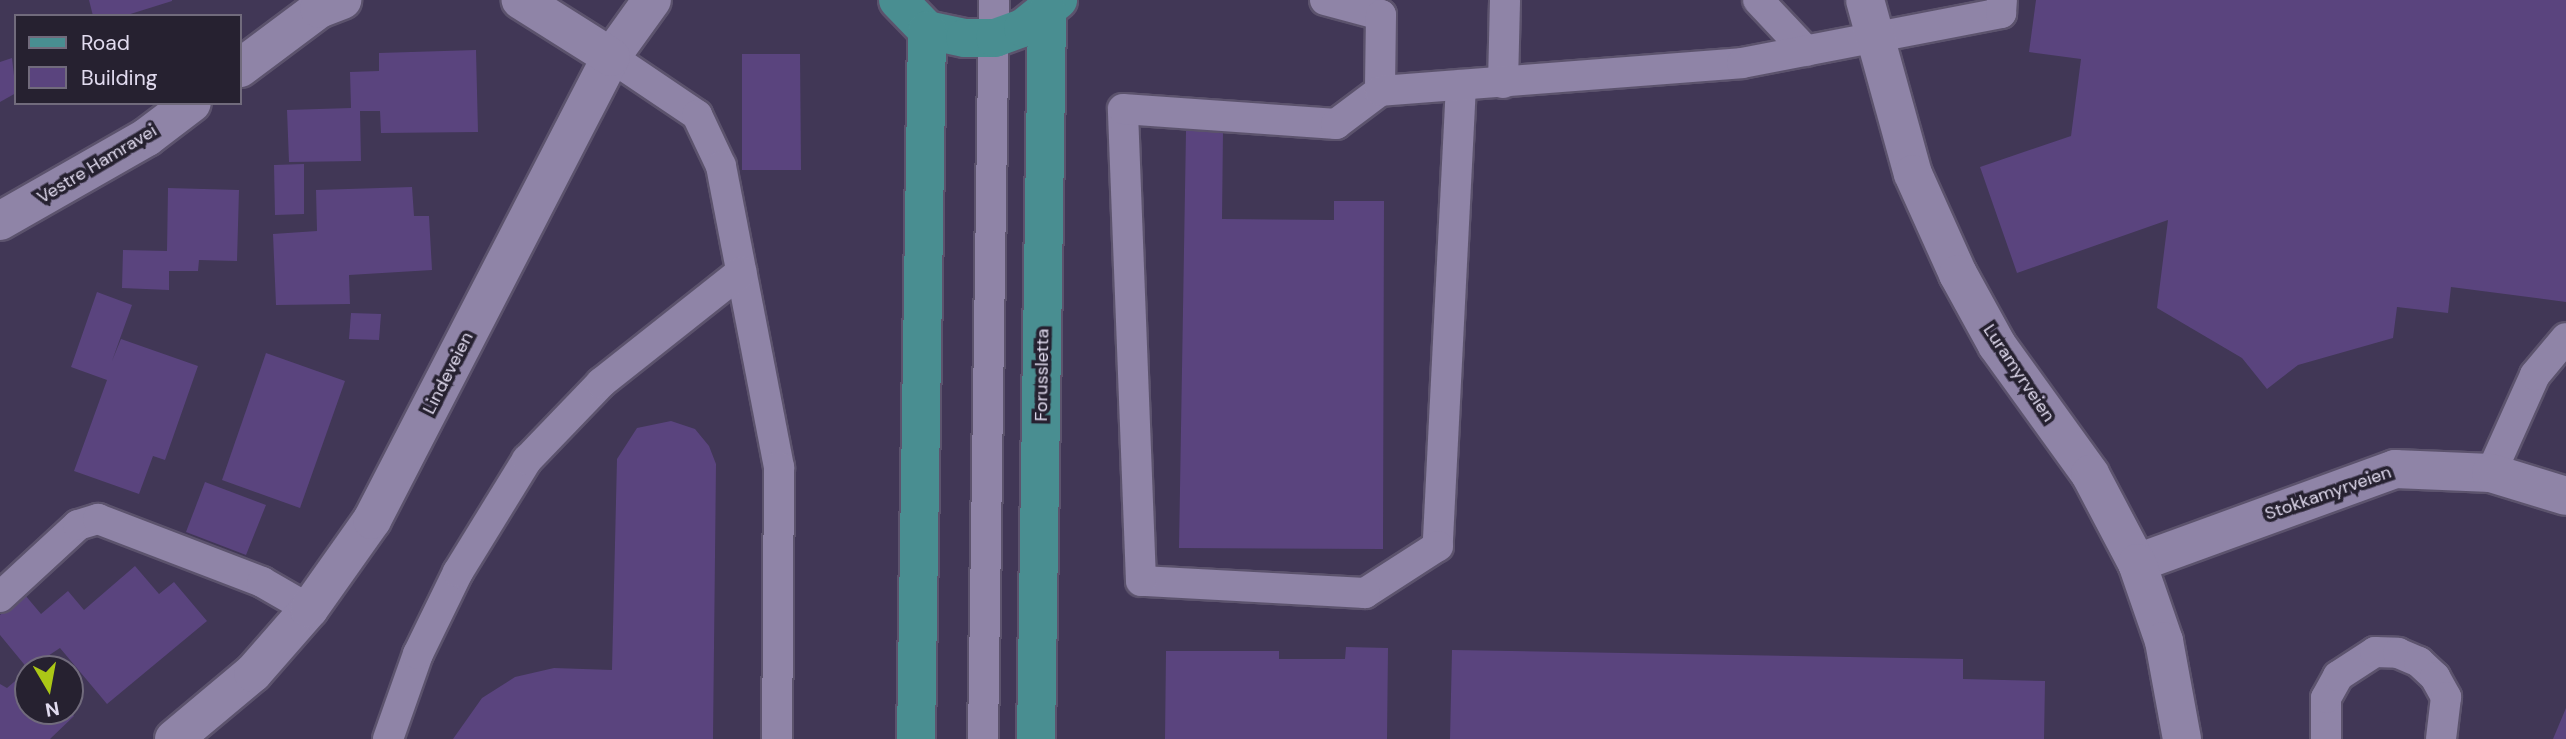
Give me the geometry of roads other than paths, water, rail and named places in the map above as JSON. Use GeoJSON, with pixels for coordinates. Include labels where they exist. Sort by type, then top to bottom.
{"type":"FeatureCollection","features":[{"type":"Feature","properties":{"kind":"main road"},"geometry":{"type":"LineString","coordinates":[[898,0],[927,30],[916,739]]}},
{"type":"Feature","properties":{"kind":"main road","name":"Forussletta"},"geometry":{"type":"LineString","coordinates":[[927,30],[965,38],[995,38],[1023,28],[1052,6]]}},
{"type":"Feature","properties":{"kind":"main road","name":"Forussletta"},"geometry":{"type":"LineString","coordinates":[[1036,739],[1052,6]]}},
{"type":"Feature","properties":{"kind":"street"},"geometry":{"type":"LineString","coordinates":[[242,67],[319,9],[342,0]]}},
{"type":"Feature","properties":{"kind":"street"},"geometry":{"type":"LineString","coordinates":[[521,0],[611,57]]}},
{"type":"Feature","properties":{"kind":"street","name":"Lindeveien"},"geometry":{"type":"LineString","coordinates":[[174,739],[253,673],[309,609],[372,520],[611,57],[652,0]]}},
{"type":"Feature","properties":{"kind":"street","name":"Luramyrveien"},"geometry":{"type":"LineString","coordinates":[[1865,0],[1872,39],[1913,174],[1958,274],[1997,345],[2090,474],[2137,563],[2164,641],[2182,739]]}},
{"type":"Feature","properties":{"kind":"street","name":"Vestre Hamravei"},"geometry":{"type":"LineString","coordinates":[[0,221],[147,137],[189,105]]}},
{"type":"Feature","properties":{"kind":"street","name":"Stokkamyrveien"},"geometry":{"type":"LineString","coordinates":[[2137,563],[2395,469],[2491,473],[2566,496]]}},
{"type":"Feature","properties":{"kind":"lane"},"geometry":{"type":"LineString","coordinates":[[983,739],[994,0]]}},
{"type":"Feature","properties":{"kind":"lane"},"geometry":{"type":"LineString","coordinates":[[1325,0],[1381,15],[1380,91]]}},
{"type":"Feature","properties":{"kind":"lane"},"geometry":{"type":"LineString","coordinates":[[1503,83],[1505,0]]}},
{"type":"Feature","properties":{"kind":"lane"},"geometry":{"type":"LineString","coordinates":[[1758,0],[1806,51]]}},
{"type":"Feature","properties":{"kind":"lane"},"geometry":{"type":"LineString","coordinates":[[1461,85],[1438,546],[1365,593],[1140,581],[1123,109],[1336,124],[1380,91],[1742,63],[2001,13],[2002,0]]}},
{"type":"Feature","properties":{"kind":"lane"},"geometry":{"type":"LineString","coordinates":[[611,57],[697,115],[721,166],[779,467],[777,739]]}},
{"type":"Feature","properties":{"kind":"lane"},"geometry":{"type":"LineString","coordinates":[[388,739],[418,654],[458,572],[527,460],[601,383],[741,272]]}},
{"type":"Feature","properties":{"kind":"lane"},"geometry":{"type":"LineString","coordinates":[[2491,473],[2535,374],[2566,338]]}},
{"type":"Feature","properties":{"kind":"lane"},"geometry":{"type":"LineString","coordinates":[[2535,374],[2566,377]]}},
{"type":"Feature","properties":{"kind":"lane"},"geometry":{"type":"LineString","coordinates":[[0,597],[79,525],[98,519],[262,582],[309,609]]}},
{"type":"Feature","properties":{"kind":"lane"},"geometry":{"type":"LineString","coordinates":[[2326,739],[2326,698],[2338,676],[2375,652],[2398,653],[2419,662],[2435,677],[2446,697],[2441,739]]}}]}
